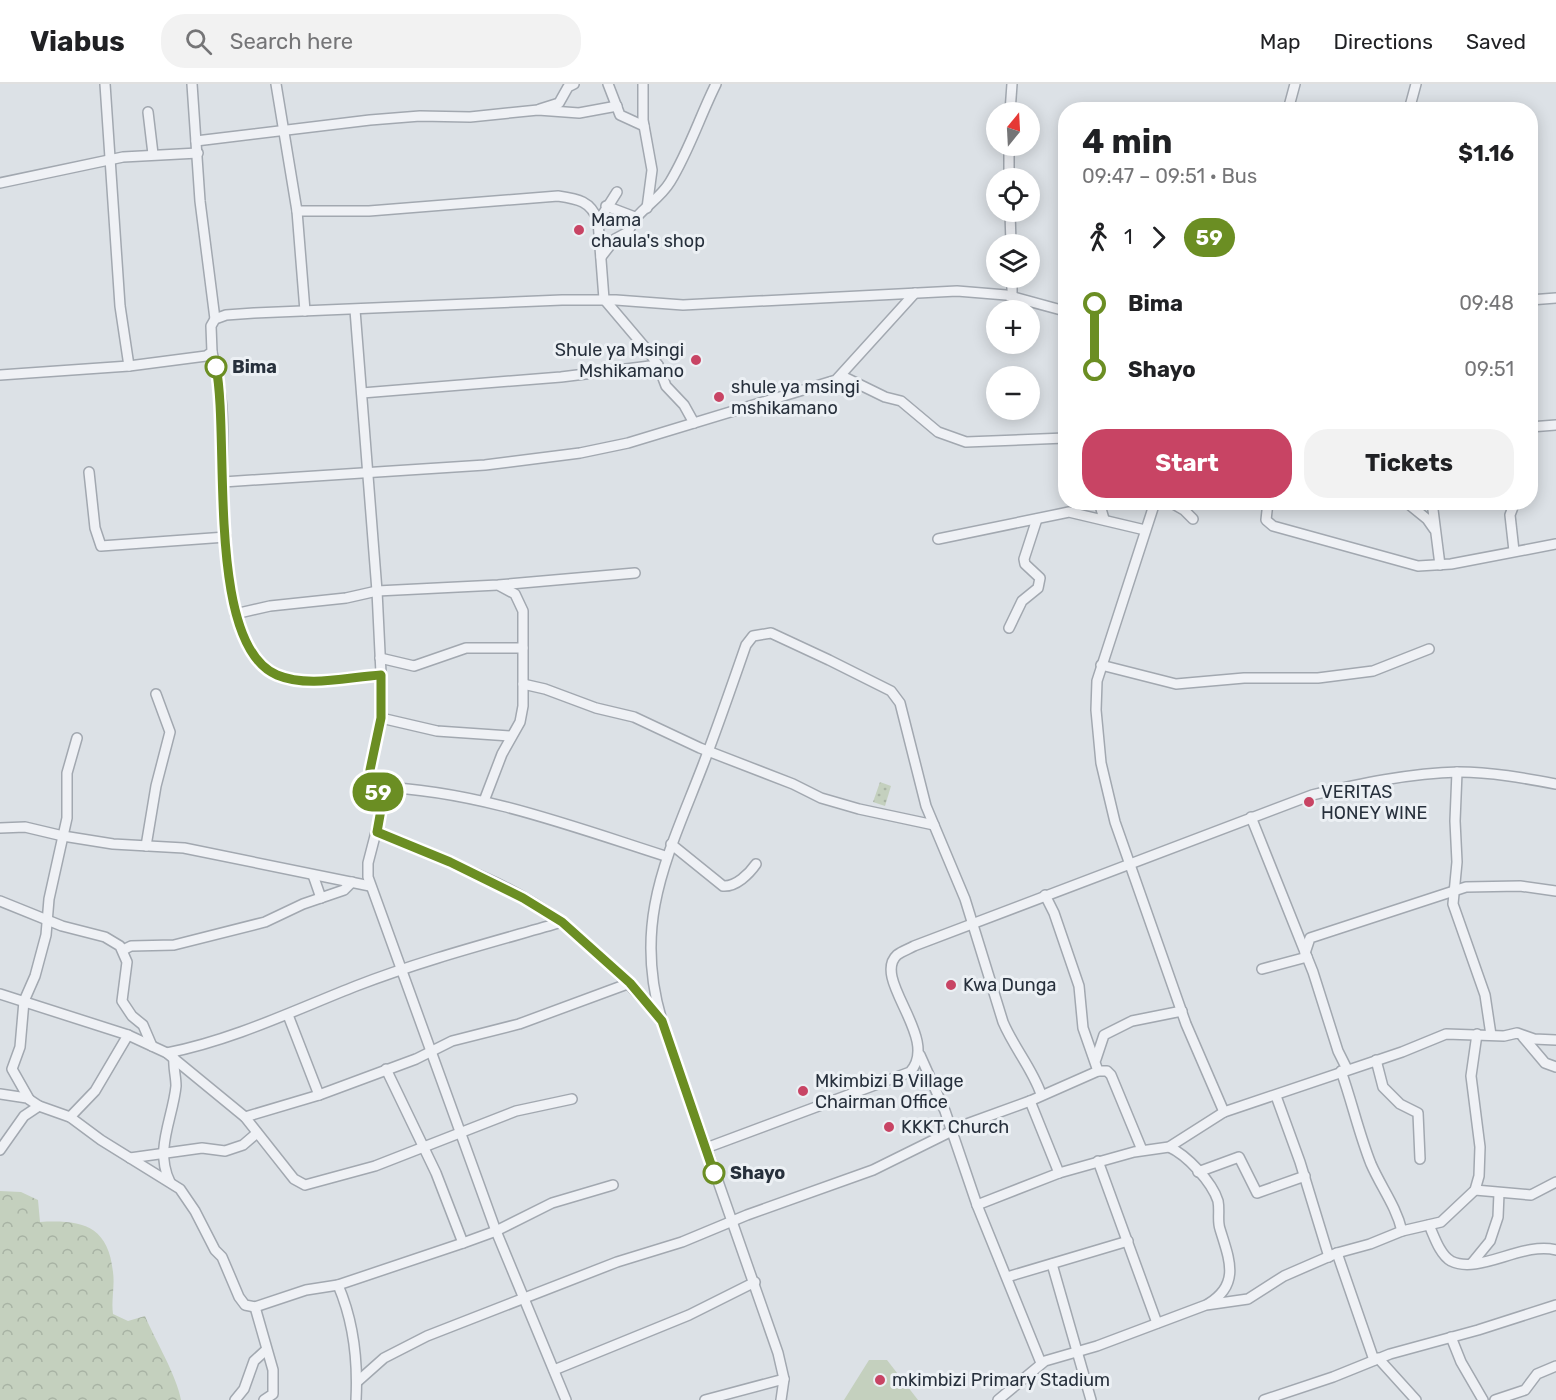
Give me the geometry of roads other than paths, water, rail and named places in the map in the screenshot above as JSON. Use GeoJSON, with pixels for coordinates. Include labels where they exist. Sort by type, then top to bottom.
{"type":"FeatureCollection","features":[{"type":"Feature","properties":{"kind":"street"},"geometry":{"type":"LineString","coordinates":[[105,84],[111,160],[110,179],[117,232],[120,306],[129,366]]}},
{"type":"Feature","properties":{"kind":"street"},"geometry":{"type":"LineString","coordinates":[[192,84],[200,201],[215,319],[211,327],[212,352],[222,410],[226,537],[235,614],[243,640],[252,654],[268,670],[277,675],[308,681],[381,675]]}},
{"type":"Feature","properties":{"kind":"street"},"geometry":{"type":"LineString","coordinates":[[276,84],[297,211],[305,311]]}},
{"type":"Feature","properties":{"kind":"street"},"geometry":{"type":"LineString","coordinates":[[538,110],[559,103],[568,87],[574,84]]}},
{"type":"Feature","properties":{"kind":"street"},"geometry":{"type":"LineString","coordinates":[[608,84],[620,115],[644,126]]}},
{"type":"Feature","properties":{"kind":"street"},"geometry":{"type":"LineString","coordinates":[[643,84],[644,126],[652,170],[647,208]]}},
{"type":"Feature","properties":{"kind":"street"},"geometry":{"type":"LineString","coordinates":[[601,257],[615,238],[628,232],[635,217],[647,208],[670,183],[691,144],[716,84]]}},
{"type":"Feature","properties":{"kind":"street"},"geometry":{"type":"LineString","coordinates":[[1011,102],[1012,84]]}},
{"type":"Feature","properties":{"kind":"street"},"geometry":{"type":"LineString","coordinates":[[1290,102],[1295,84]]}},
{"type":"Feature","properties":{"kind":"street"},"geometry":{"type":"LineString","coordinates":[[1411,102],[1416,84]]}},
{"type":"Feature","properties":{"kind":"street"},"geometry":{"type":"LineString","coordinates":[[196,141],[387,119],[470,117],[538,110],[570,113],[617,106]]}},
{"type":"Feature","properties":{"kind":"street"},"geometry":{"type":"LineString","coordinates":[[148,112],[153,154]]}},
{"type":"Feature","properties":{"kind":"street"},"geometry":{"type":"LineString","coordinates":[[0,183],[111,160],[153,154],[198,153]]}},
{"type":"Feature","properties":{"kind":"street"},"geometry":{"type":"LineString","coordinates":[[598,222],[606,206],[618,192]]}},
{"type":"Feature","properties":{"kind":"street"},"geometry":{"type":"LineString","coordinates":[[297,211],[369,211],[558,196],[587,202],[595,210],[598,222],[604,299],[645,347],[658,365],[666,386],[684,405],[694,423]]}},
{"type":"Feature","properties":{"kind":"street"},"geometry":{"type":"LineString","coordinates":[[606,206],[635,217]]}},
{"type":"Feature","properties":{"kind":"street"},"geometry":{"type":"LineString","coordinates":[[1012,288],[1012,297]]}},
{"type":"Feature","properties":{"kind":"street"},"geometry":{"type":"LineString","coordinates":[[215,319],[226,315],[355,310],[468,302],[604,299],[683,305],[957,291],[1012,297],[1058,309]]}},
{"type":"Feature","properties":{"kind":"street"},"geometry":{"type":"LineString","coordinates":[[223,482],[485,465],[597,450],[836,380],[915,293]]}},
{"type":"Feature","properties":{"kind":"street"},"geometry":{"type":"LineString","coordinates":[[1538,299],[1556,298]]}},
{"type":"Feature","properties":{"kind":"street"},"geometry":{"type":"LineString","coordinates":[[623,324],[626,301]]}},
{"type":"Feature","properties":{"kind":"street"},"geometry":{"type":"LineString","coordinates":[[355,310],[377,591],[381,675],[381,718],[370,770],[382,804],[367,870],[370,886],[387,925],[430,1052],[496,1231],[566,1400]]}},
{"type":"Feature","properties":{"kind":"street"},"geometry":{"type":"LineString","coordinates":[[0,375],[129,366],[206,356],[212,352]]}},
{"type":"Feature","properties":{"kind":"street"},"geometry":{"type":"LineString","coordinates":[[362,393],[570,376],[658,365]]}},
{"type":"Feature","properties":{"kind":"street"},"geometry":{"type":"LineString","coordinates":[[842,376],[885,397],[901,401],[939,432],[966,442],[1058,438]]}},
{"type":"Feature","properties":{"kind":"street"},"geometry":{"type":"LineString","coordinates":[[1538,426],[1556,425]]}},
{"type":"Feature","properties":{"kind":"street"},"geometry":{"type":"LineString","coordinates":[[89,472],[95,528],[101,546],[226,537]]}},
{"type":"Feature","properties":{"kind":"street"},"geometry":{"type":"LineString","coordinates":[[1101,510],[1104,519]]}},
{"type":"Feature","properties":{"kind":"street"},"geometry":{"type":"LineString","coordinates":[[1152,510],[1101,665],[1096,693],[1101,763],[1115,822],[1154,939],[1224,1112]]}},
{"type":"Feature","properties":{"kind":"street"},"geometry":{"type":"LineString","coordinates":[[1184,510],[1193,519]]}},
{"type":"Feature","properties":{"kind":"street"},"geometry":{"type":"LineString","coordinates":[[1267,510],[1266,520],[1273,526],[1389,560],[1418,566],[1440,566],[1556,544]]}},
{"type":"Feature","properties":{"kind":"street"},"geometry":{"type":"LineString","coordinates":[[1416,510],[1427,519],[1437,533]]}},
{"type":"Feature","properties":{"kind":"street"},"geometry":{"type":"LineString","coordinates":[[1433,510],[1440,566]]}},
{"type":"Feature","properties":{"kind":"street"},"geometry":{"type":"LineString","coordinates":[[1512,510],[1510,515],[1514,551]]}},
{"type":"Feature","properties":{"kind":"street"},"geometry":{"type":"LineString","coordinates":[[938,539],[1075,512],[1145,530]]}},
{"type":"Feature","properties":{"kind":"street"},"geometry":{"type":"LineString","coordinates":[[1010,628],[1022,601],[1040,584],[1040,578],[1025,564],[1024,559],[1037,519]]}},
{"type":"Feature","properties":{"kind":"street"},"geometry":{"type":"LineString","coordinates":[[235,614],[270,606],[346,598],[377,591],[498,585],[635,573]]}},
{"type":"Feature","properties":{"kind":"street"},"geometry":{"type":"LineString","coordinates":[[484,801],[510,736],[521,718],[524,684],[523,611],[516,594],[498,585]]}},
{"type":"Feature","properties":{"kind":"street"},"geometry":{"type":"LineString","coordinates":[[781,1400],[784,1379],[754,1282],[730,1223],[662,1021],[651,971],[651,932],[665,856],[708,751],[749,640],[757,634],[771,633],[853,671],[894,694],[902,707],[916,769],[934,825],[955,873],[973,924],[1003,1022],[1011,1040],[1033,1072],[1041,1095]]}},
{"type":"Feature","properties":{"kind":"street"},"geometry":{"type":"LineString","coordinates":[[380,658],[414,666],[466,648],[523,648]]}},
{"type":"Feature","properties":{"kind":"street"},"geometry":{"type":"LineString","coordinates":[[1101,665],[1176,684],[1244,678],[1318,678],[1372,671],[1429,649]]}},
{"type":"Feature","properties":{"kind":"street"},"geometry":{"type":"LineString","coordinates":[[524,684],[596,708],[634,717],[708,751],[829,801],[934,825]]}},
{"type":"Feature","properties":{"kind":"street"},"geometry":{"type":"LineString","coordinates":[[146,846],[156,786],[170,732],[156,693]]}},
{"type":"Feature","properties":{"kind":"street"},"geometry":{"type":"LineString","coordinates":[[381,718],[437,731],[510,736]]}},
{"type":"Feature","properties":{"kind":"street"},"geometry":{"type":"LineString","coordinates":[[77,738],[67,773],[67,818],[49,900],[42,954],[24,1001],[20,1047],[12,1069],[29,1099],[39,1107],[70,1117],[180,1189],[195,1211],[215,1250],[222,1257],[239,1297],[245,1305],[255,1307],[306,1290],[338,1285],[496,1231],[552,1203],[613,1185]]}},
{"type":"Feature","properties":{"kind":"street"},"geometry":{"type":"LineString","coordinates":[[1457,772],[1455,821],[1457,871],[1453,893],[1455,913],[1485,995],[1491,1035]]}},
{"type":"Feature","properties":{"kind":"street"},"geometry":{"type":"LineString","coordinates":[[1041,1363],[952,1132],[920,1056],[918,1042],[892,975],[892,964],[898,954],[1045,895],[1312,795],[1342,788],[1457,772],[1500,775],[1556,784]]}},
{"type":"Feature","properties":{"kind":"street"},"geometry":{"type":"LineString","coordinates":[[376,787],[417,789],[484,801],[665,856]]}},
{"type":"Feature","properties":{"kind":"street"},"geometry":{"type":"LineString","coordinates":[[1251,817],[1306,955],[1344,1070],[1367,1154],[1380,1185],[1392,1201],[1402,1231]]}},
{"type":"Feature","properties":{"kind":"street"},"geometry":{"type":"LineString","coordinates":[[0,828],[26,827],[113,844],[184,848],[370,886]]}},
{"type":"Feature","properties":{"kind":"street"},"geometry":{"type":"LineString","coordinates":[[377,832],[450,862],[523,898],[562,922],[630,983],[662,1021]]}},
{"type":"Feature","properties":{"kind":"street"},"geometry":{"type":"LineString","coordinates":[[670,844],[723,886],[729,886],[745,876],[756,864]]}},
{"type":"Feature","properties":{"kind":"street"},"geometry":{"type":"LineString","coordinates":[[313,875],[321,898]]}},
{"type":"Feature","properties":{"kind":"street"},"geometry":{"type":"LineString","coordinates":[[123,950],[131,946],[174,945],[265,922],[344,890],[352,882]]}},
{"type":"Feature","properties":{"kind":"street"},"geometry":{"type":"LineString","coordinates":[[1296,934],[1310,938],[1466,887],[1485,885],[1556,891]]}},
{"type":"Feature","properties":{"kind":"street"},"geometry":{"type":"LineString","coordinates":[[1045,895],[1054,913],[1079,986],[1083,1030],[1096,1059],[1098,1071]]}},
{"type":"Feature","properties":{"kind":"street"},"geometry":{"type":"LineString","coordinates":[[0,901],[48,920],[105,937],[123,950],[127,962],[122,1001],[132,1016],[143,1025],[152,1046]]}},
{"type":"Feature","properties":{"kind":"street"},"geometry":{"type":"LineString","coordinates":[[170,1055],[288,1015],[401,969],[562,922]]}},
{"type":"Feature","properties":{"kind":"street"},"geometry":{"type":"LineString","coordinates":[[1306,955],[1310,938]]}},
{"type":"Feature","properties":{"kind":"street"},"geometry":{"type":"LineString","coordinates":[[1262,969],[1306,955]]}},
{"type":"Feature","properties":{"kind":"street"},"geometry":{"type":"LineString","coordinates":[[245,1117],[319,1095],[430,1052],[452,1041],[519,1024],[630,983]]}},
{"type":"Feature","properties":{"kind":"street"},"geometry":{"type":"LineString","coordinates":[[0,994],[128,1035],[170,1055],[245,1117],[294,1179],[305,1185],[330,1180],[425,1148],[460,1131],[516,1111],[572,1099]]}},
{"type":"Feature","properties":{"kind":"street"},"geometry":{"type":"LineString","coordinates":[[1096,1059],[1104,1035],[1132,1022],[1182,1011]]}},
{"type":"Feature","properties":{"kind":"street"},"geometry":{"type":"LineString","coordinates":[[288,1015],[319,1095]]}},
{"type":"Feature","properties":{"kind":"street"},"geometry":{"type":"LineString","coordinates":[[978,1204],[1059,1173],[1098,1161],[1142,1150],[1169,1147],[1205,1121],[1224,1112],[1276,1096],[1446,1034],[1521,1035],[1534,1039],[1556,1040]]}},
{"type":"Feature","properties":{"kind":"street"},"geometry":{"type":"LineString","coordinates":[[998,1400],[1041,1363],[1078,1353],[1206,1305],[1248,1299],[1284,1276],[1333,1255],[1402,1231],[1441,1222],[1474,1190],[1479,1176],[1480,1147],[1471,1076],[1476,1034]]}},
{"type":"Feature","properties":{"kind":"street"},"geometry":{"type":"LineString","coordinates":[[70,1117],[95,1091],[128,1035]]}},
{"type":"Feature","properties":{"kind":"street"},"geometry":{"type":"LineString","coordinates":[[1521,1035],[1545,1063],[1556,1067]]}},
{"type":"Feature","properties":{"kind":"street"},"geometry":{"type":"LineString","coordinates":[[170,1055],[176,1086],[166,1126],[164,1155],[166,1173],[170,1182]]}},
{"type":"Feature","properties":{"kind":"street"},"geometry":{"type":"LineString","coordinates":[[706,1148],[898,1078],[910,1072],[920,1056]]}},
{"type":"Feature","properties":{"kind":"street"},"geometry":{"type":"LineString","coordinates":[[1376,1060],[1381,1084],[1386,1091],[1400,1104],[1418,1113],[1420,1159]]}},
{"type":"Feature","properties":{"kind":"street"},"geometry":{"type":"LineString","coordinates":[[386,1069],[425,1148],[463,1243]]}},
{"type":"Feature","properties":{"kind":"street"},"geometry":{"type":"LineString","coordinates":[[357,1382],[393,1353],[427,1336],[525,1297],[873,1170],[980,1118],[1030,1101],[1098,1071],[1107,1071],[1111,1076],[1142,1150]]}},
{"type":"Feature","properties":{"kind":"street"},"geometry":{"type":"LineString","coordinates":[[0,1094],[29,1099]]}},
{"type":"Feature","properties":{"kind":"street"},"geometry":{"type":"LineString","coordinates":[[1276,1096],[1333,1255],[1376,1359],[1416,1400]]}},
{"type":"Feature","properties":{"kind":"street"},"geometry":{"type":"LineString","coordinates":[[1030,1101],[1059,1173]]}},
{"type":"Feature","properties":{"kind":"street"},"geometry":{"type":"LineString","coordinates":[[0,1150],[24,1116],[39,1107]]}},
{"type":"Feature","properties":{"kind":"street"},"geometry":{"type":"LineString","coordinates":[[130,1158],[202,1148],[232,1149],[257,1133]]}},
{"type":"Feature","properties":{"kind":"street"},"geometry":{"type":"LineString","coordinates":[[1169,1147],[1189,1159],[1216,1196],[1219,1228],[1230,1262],[1227,1284],[1222,1294],[1206,1305]]}},
{"type":"Feature","properties":{"kind":"street"},"geometry":{"type":"LineString","coordinates":[[1198,1172],[1239,1157],[1257,1193],[1305,1176]]}},
{"type":"Feature","properties":{"kind":"street"},"geometry":{"type":"LineString","coordinates":[[1098,1161],[1157,1323]]}},
{"type":"Feature","properties":{"kind":"street"},"geometry":{"type":"LineString","coordinates":[[1474,1190],[1536,1194],[1556,1182]]}},
{"type":"Feature","properties":{"kind":"street"},"geometry":{"type":"LineString","coordinates":[[1472,1263],[1490,1241],[1498,1217],[1499,1193]]}},
{"type":"Feature","properties":{"kind":"street"},"geometry":{"type":"LineString","coordinates":[[1429,1226],[1449,1259],[1472,1263],[1532,1248],[1556,1250]]}},
{"type":"Feature","properties":{"kind":"street"},"geometry":{"type":"LineString","coordinates":[[1007,1277],[1128,1241]]}},
{"type":"Feature","properties":{"kind":"street"},"geometry":{"type":"LineString","coordinates":[[1052,1264],[1091,1400]]}},
{"type":"Feature","properties":{"kind":"street"},"geometry":{"type":"LineString","coordinates":[[554,1370],[689,1315],[754,1282]]}},
{"type":"Feature","properties":{"kind":"street"},"geometry":{"type":"LineString","coordinates":[[338,1285],[347,1305],[357,1382],[356,1400]]}},
{"type":"Feature","properties":{"kind":"street"},"geometry":{"type":"LineString","coordinates":[[1264,1400],[1333,1377],[1376,1359],[1556,1305]]}},
{"type":"Feature","properties":{"kind":"street"},"geometry":{"type":"LineString","coordinates":[[255,1307],[275,1386],[271,1396],[264,1400]]}},
{"type":"Feature","properties":{"kind":"street"},"geometry":{"type":"LineString","coordinates":[[1451,1337],[1461,1362],[1483,1400]]}},
{"type":"Feature","properties":{"kind":"street"},"geometry":{"type":"LineString","coordinates":[[235,1400],[244,1389],[254,1361],[266,1350]]}},
{"type":"Feature","properties":{"kind":"street"},"geometry":{"type":"LineString","coordinates":[[1495,1400],[1525,1390],[1537,1374],[1556,1366]]}},
{"type":"Feature","properties":{"kind":"street"},"geometry":{"type":"LineString","coordinates":[[705,1400],[784,1379]]}},
{"type":"Feature","properties":{"kind":"street"},"geometry":{"type":"LineString","coordinates":[[1506,1395],[1516,1400]]}},
{"type":"Feature","properties":{"kind":"place","name":"Mama chaula's shop"},"geometry":{"type":"Point","coordinates":[579,230]}},
{"type":"Feature","properties":{"kind":"place","name":"Shule ya Msingi Mshikamano"},"geometry":{"type":"Point","coordinates":[696,360]}},
{"type":"Feature","properties":{"kind":"place","name":"Bima"},"geometry":{"type":"Point","coordinates":[216,367]}},
{"type":"Feature","properties":{"kind":"place","name":"shule ya msingi mshikamano"},"geometry":{"type":"Point","coordinates":[719,397]}},
{"type":"Feature","properties":{"kind":"place","name":"VERITAS HONEY WINE"},"geometry":{"type":"Point","coordinates":[1309,802]}},
{"type":"Feature","properties":{"kind":"place","name":"Kwa Dunga"},"geometry":{"type":"Point","coordinates":[951,985]}},
{"type":"Feature","properties":{"kind":"place","name":"Mkimbizi B Village Chairman Office"},"geometry":{"type":"Point","coordinates":[803,1091]}},
{"type":"Feature","properties":{"kind":"place","name":"KKKT Church"},"geometry":{"type":"Point","coordinates":[889,1127]}},
{"type":"Feature","properties":{"kind":"place","name":"Shayo"},"geometry":{"type":"Point","coordinates":[714,1173]}},
{"type":"Feature","properties":{"kind":"place","name":"mkimbizi Primary Stadium"},"geometry":{"type":"Point","coordinates":[880,1380]}}]}
